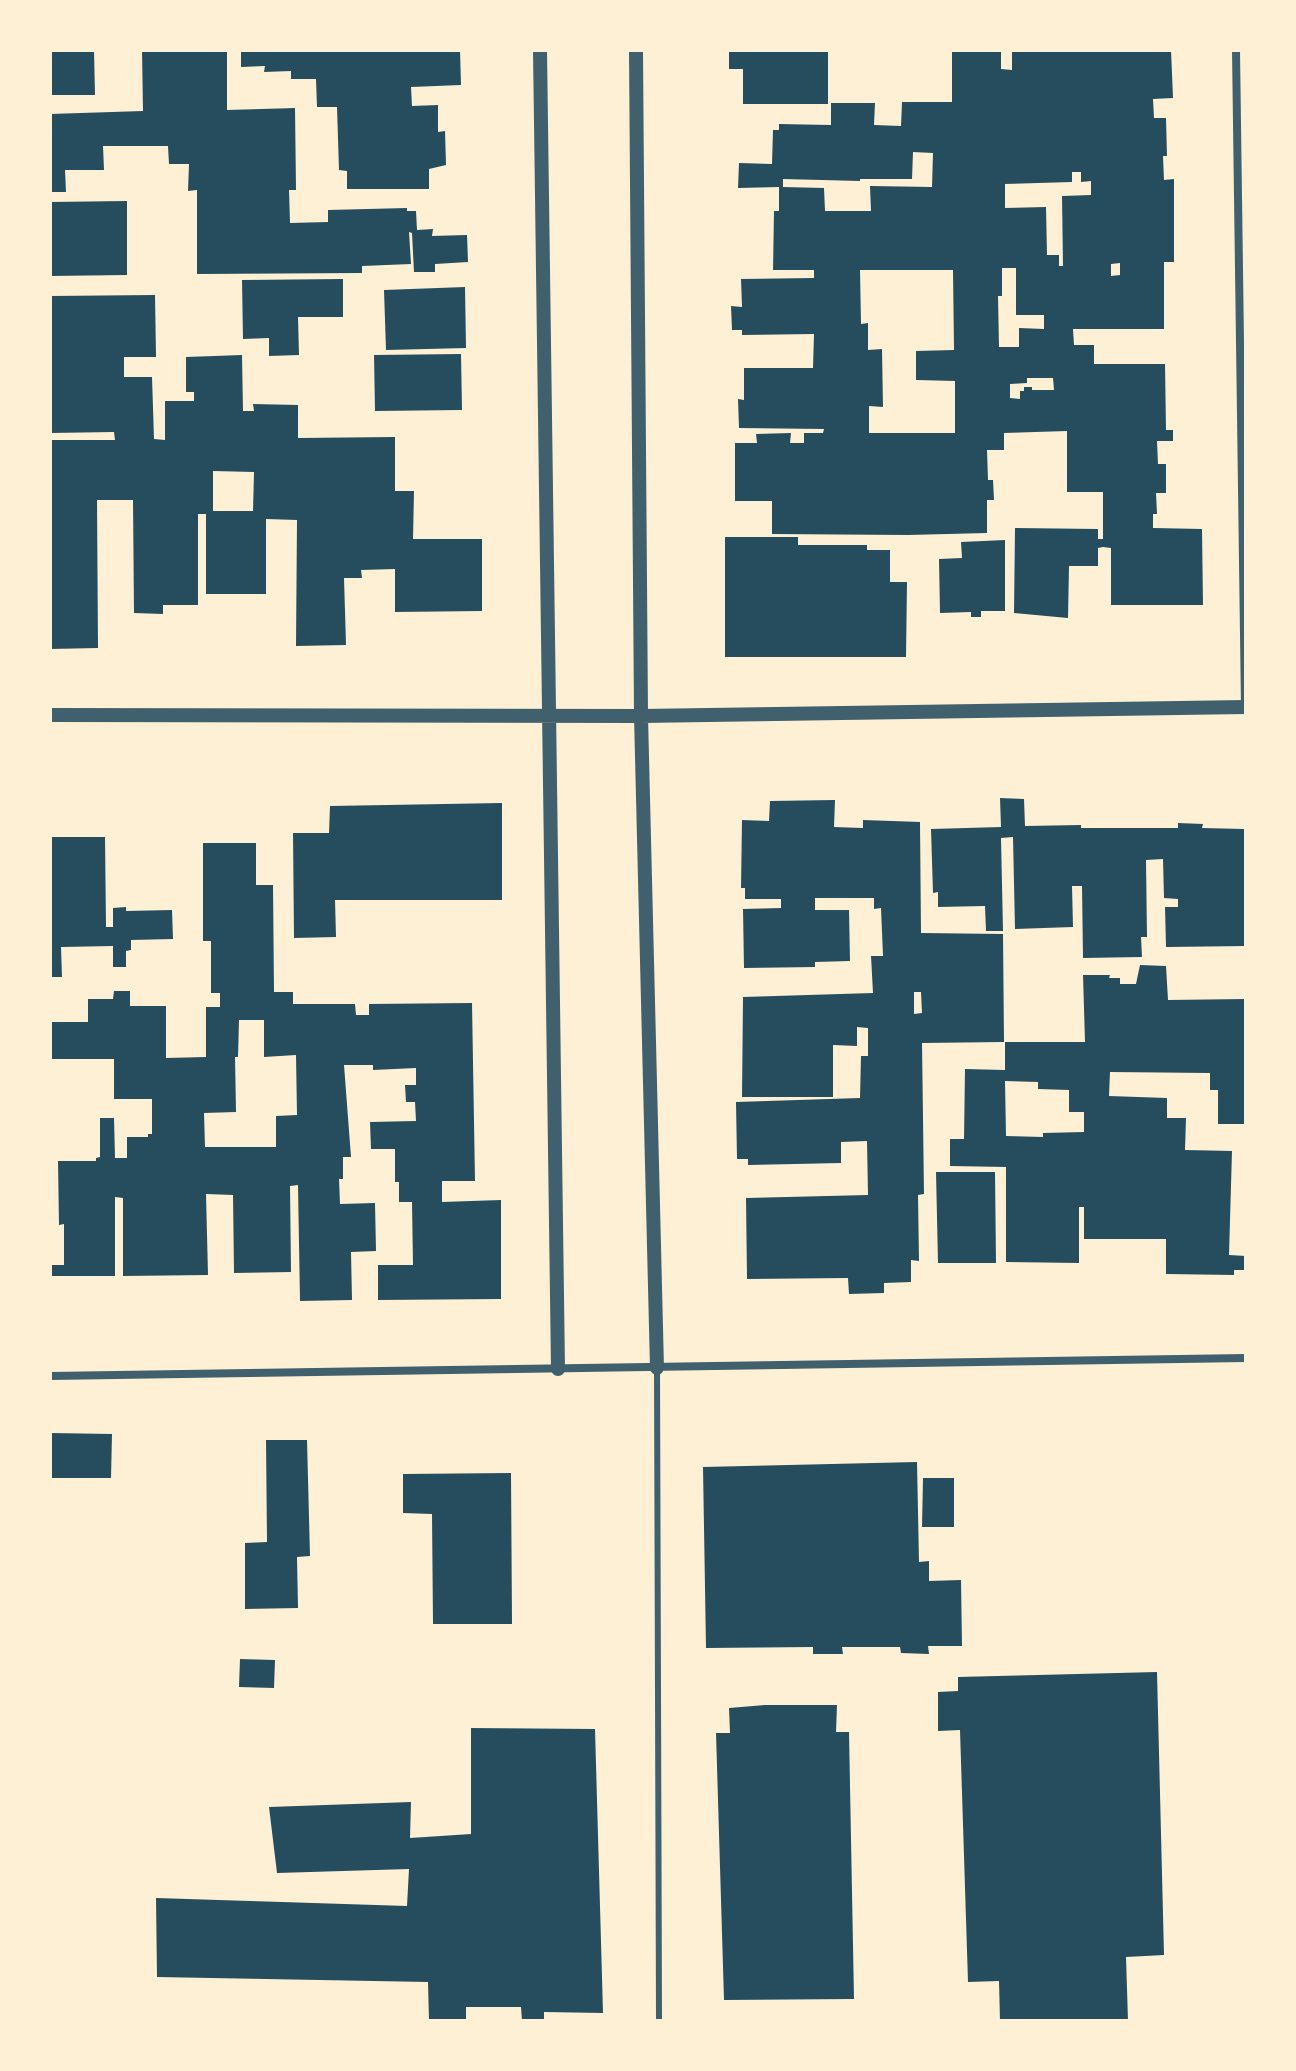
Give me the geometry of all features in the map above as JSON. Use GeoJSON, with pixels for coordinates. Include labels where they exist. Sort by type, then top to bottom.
{"type":"FeatureCollection","features":[{"type":"Feature","properties":{"kind":"street"},"geometry":{"type":"LineString","coordinates":[[540,50],[558,1369]]}},
{"type":"Feature","properties":{"kind":"street"},"geometry":{"type":"LineString","coordinates":[[636,50],[641,716],[657,1368]]}},
{"type":"Feature","properties":{"kind":"street"},"geometry":{"type":"LineString","coordinates":[[50,715],[641,716],[1246,707],[1236,50]]}},
{"type":"Feature","properties":{"kind":"street"},"geometry":{"type":"LineString","coordinates":[[50,1376],[1246,1358]]}},
{"type":"Feature","properties":{"kind":"lane"},"geometry":{"type":"LineString","coordinates":[[657,1368],[659,2019]]}},
{"type":"Feature","properties":{"kind":"building"},"geometry":{"type":"Polygon","coordinates":[[[50,50],[94,50],[95,95],[50,95],[50,50]]]}},
{"type":"Feature","properties":{"kind":"building"},"geometry":{"type":"Polygon","coordinates":[[[142,50],[227,50],[227,110],[295,108],[296,190],[289,190],[290,223],[328,222],[328,210],[407,208],[407,211],[416,211],[417,230],[433,229],[432,236],[467,235],[468,262],[435,264],[435,272],[414,272],[412,233],[409,232],[411,264],[362,266],[362,273],[197,274],[197,190],[188,191],[189,164],[169,164],[168,146],[103,146],[104,170],[65,170],[66,192],[50,192],[50,114],[143,111],[142,50]]]}},
{"type":"Feature","properties":{"kind":"building"},"geometry":{"type":"Polygon","coordinates":[[[241,50],[460,50],[461,85],[411,87],[412,106],[438,105],[438,132],[445,131],[446,165],[429,169],[429,189],[347,189],[347,171],[339,170],[337,107],[317,107],[316,79],[291,79],[291,71],[264,72],[265,66],[241,67],[241,50]]]}},
{"type":"Feature","properties":{"kind":"building"},"geometry":{"type":"Polygon","coordinates":[[[729,50],[828,50],[828,104],[743,104],[743,69],[729,69],[729,50]]]}},
{"type":"Feature","properties":{"kind":"building"},"geometry":{"type":"Polygon","coordinates":[[[952,50],[1001,50],[1001,69],[1012,70],[1012,50],[1171,50],[1173,98],[1153,99],[1154,118],[1166,118],[1164,180],[1174,179],[1174,262],[1164,262],[1164,329],[1073,329],[1074,345],[1094,345],[1094,364],[1165,364],[1166,430],[1173,430],[1173,441],[1157,441],[1158,464],[1166,464],[1166,493],[1156,493],[1157,514],[1153,514],[1153,528],[1202,529],[1203,605],[1111,605],[1111,548],[1103,547],[1098,548],[1098,566],[1069,566],[1068,618],[1014,613],[1015,528],[1098,529],[1098,539],[1103,539],[1103,492],[1067,492],[1067,431],[1004,433],[1004,450],[987,450],[988,480],[993,480],[994,500],[987,500],[987,533],[772,534],[772,501],[735,501],[735,443],[757,443],[756,434],[791,433],[790,443],[804,443],[804,433],[823,433],[824,429],[739,428],[738,399],[744,400],[744,368],[813,368],[814,334],[742,335],[742,330],[732,330],[731,306],[742,307],[741,279],[814,278],[814,270],[773,270],[774,211],[779,211],[779,187],[738,188],[739,163],[772,164],[773,130],[779,130],[779,124],[831,125],[831,103],[875,103],[874,125],[901,126],[902,102],[952,102],[952,50]],[[913,152],[912,179],[783,179],[783,187],[824,188],[825,211],[871,211],[870,186],[932,187],[933,153],[913,152]],[[1072,172],[1072,182],[1005,184],[1005,208],[1046,207],[1047,255],[1059,255],[1059,266],[1063,266],[1062,196],[1091,195],[1091,181],[1081,182],[1081,172],[1072,172]],[[1120,263],[1111,264],[1111,276],[1120,275],[1120,263]],[[1002,268],[1002,296],[998,296],[999,347],[1019,347],[1019,328],[1044,329],[1044,315],[1016,315],[1016,268],[1002,268]],[[860,270],[861,324],[868,323],[868,350],[882,349],[883,407],[869,406],[869,433],[955,433],[955,381],[916,380],[916,351],[954,350],[953,270],[860,270]],[[1027,378],[1027,383],[1010,384],[1010,398],[1020,399],[1020,391],[1024,391],[1024,387],[1054,390],[1053,378],[1027,378]]]}},
{"type":"Feature","properties":{"kind":"building"},"geometry":{"type":"Polygon","coordinates":[[[127,201],[127,275],[50,276],[50,202],[127,201]]]}},
{"type":"Feature","properties":{"kind":"building"},"geometry":{"type":"Polygon","coordinates":[[[343,279],[343,317],[298,317],[299,355],[269,356],[269,338],[243,339],[242,280],[343,279]]]}},
{"type":"Feature","properties":{"kind":"building"},"geometry":{"type":"Polygon","coordinates":[[[465,287],[466,348],[386,350],[384,290],[465,287]]]}},
{"type":"Feature","properties":{"kind":"building"},"geometry":{"type":"Polygon","coordinates":[[[155,295],[156,357],[124,357],[124,377],[152,377],[154,439],[165,440],[165,401],[194,401],[194,392],[186,392],[186,357],[242,355],[243,411],[254,411],[253,404],[298,405],[298,438],[395,437],[395,491],[414,491],[413,539],[482,539],[482,611],[395,612],[395,569],[361,570],[362,578],[344,578],[346,645],[296,646],[297,520],[266,519],[266,594],[206,594],[206,514],[198,514],[198,605],[163,605],[163,614],[134,613],[133,500],[97,500],[98,648],[50,649],[50,440],[115,440],[114,432],[50,433],[50,296],[155,295]],[[213,471],[213,511],[253,511],[254,472],[213,471]]]}},
{"type":"Feature","properties":{"kind":"building"},"geometry":{"type":"Polygon","coordinates":[[[461,354],[462,410],[375,411],[374,355],[461,354]]]}},
{"type":"Feature","properties":{"kind":"building"},"geometry":{"type":"Polygon","coordinates":[[[725,537],[798,537],[798,545],[867,545],[867,550],[890,550],[890,582],[907,582],[906,657],[725,657],[725,537]]]}},
{"type":"Feature","properties":{"kind":"building"},"geometry":{"type":"Polygon","coordinates":[[[1005,540],[1005,611],[981,611],[981,617],[971,617],[971,612],[940,613],[939,559],[962,558],[961,542],[1005,540]]]}},
{"type":"Feature","properties":{"kind":"building"},"geometry":{"type":"Polygon","coordinates":[[[1000,798],[1024,799],[1025,826],[1178,828],[1178,823],[1203,824],[1202,828],[1244,829],[1246,946],[1166,947],[1165,907],[1178,907],[1178,899],[1164,898],[1163,859],[1146,860],[1147,937],[1141,937],[1142,957],[1083,958],[1082,886],[1072,886],[1073,927],[1015,929],[1013,837],[1001,838],[1003,931],[986,931],[985,906],[938,907],[938,892],[933,893],[931,829],[1001,827],[1000,798]]]}},
{"type":"Feature","properties":{"kind":"building"},"geometry":{"type":"Polygon","coordinates":[[[835,800],[834,827],[863,828],[863,820],[920,822],[921,933],[1003,934],[1004,1042],[922,1043],[924,1194],[918,1195],[919,1261],[911,1260],[911,1282],[884,1283],[884,1293],[849,1294],[848,1278],[747,1279],[746,1198],[868,1195],[867,1141],[841,1142],[841,1163],[748,1165],[748,1159],[737,1159],[736,1102],[860,1098],[861,1056],[868,1056],[868,1028],[857,1027],[857,1046],[833,1045],[833,1097],[742,1097],[743,997],[873,993],[871,956],[883,956],[881,908],[874,909],[874,898],[815,898],[815,910],[849,910],[850,961],[815,962],[815,967],[744,968],[743,909],[781,908],[781,899],[745,899],[745,888],[741,888],[742,820],[769,821],[770,801],[835,800]],[[914,992],[914,1014],[922,1013],[921,992],[914,992]]]}},
{"type":"Feature","properties":{"kind":"building"},"geometry":{"type":"Polygon","coordinates":[[[502,803],[502,900],[335,900],[336,937],[294,938],[293,833],[329,833],[330,806],[502,803]]]}},
{"type":"Feature","properties":{"kind":"building"},"geometry":{"type":"Polygon","coordinates":[[[50,837],[105,837],[106,927],[113,927],[113,908],[126,907],[126,911],[172,910],[173,939],[131,940],[131,950],[126,951],[126,967],[113,967],[113,946],[61,947],[62,977],[50,977],[50,837]]]}},
{"type":"Feature","properties":{"kind":"building"},"geometry":{"type":"Polygon","coordinates":[[[203,843],[256,843],[256,885],[273,885],[274,992],[293,992],[293,1004],[355,1004],[356,1015],[369,1015],[369,1004],[472,1003],[475,1181],[442,1181],[442,1202],[501,1200],[501,1299],[378,1300],[378,1265],[413,1265],[412,1202],[399,1202],[399,1182],[395,1182],[395,1149],[371,1149],[370,1122],[416,1121],[415,1102],[406,1102],[405,1085],[416,1085],[416,1068],[373,1070],[373,1065],[344,1065],[351,1157],[343,1157],[343,1179],[339,1179],[340,1204],[375,1203],[376,1251],[351,1252],[352,1300],[300,1301],[298,1185],[290,1186],[291,1272],[234,1273],[233,1195],[206,1194],[208,1275],[123,1276],[123,1198],[115,1197],[115,1276],[50,1276],[50,1265],[64,1265],[64,1224],[59,1225],[58,1161],[96,1161],[100,1157],[100,1118],[114,1118],[115,1158],[127,1158],[127,1137],[148,1137],[152,1134],[152,1099],[114,1099],[114,1059],[50,1059],[50,1022],[88,1022],[88,999],[113,999],[114,991],[130,991],[130,1006],[166,1006],[166,1058],[206,1057],[206,1007],[220,1007],[220,993],[211,993],[211,941],[203,941],[203,843]],[[239,1020],[238,1057],[235,1057],[236,1112],[204,1113],[205,1147],[276,1147],[276,1116],[297,1115],[296,1055],[264,1057],[264,1020],[239,1020]]]}},
{"type":"Feature","properties":{"kind":"building"},"geometry":{"type":"Polygon","coordinates":[[[1140,965],[1166,966],[1168,1000],[1246,999],[1246,1124],[1218,1124],[1218,1090],[1210,1090],[1210,1073],[1110,1072],[1109,1096],[1167,1098],[1167,1118],[1186,1118],[1185,1150],[1232,1151],[1229,1255],[1246,1256],[1246,1270],[1234,1270],[1234,1275],[1166,1274],[1166,1239],[1084,1239],[1084,1207],[1079,1207],[1079,1263],[1006,1262],[1006,1167],[950,1166],[950,1139],[964,1139],[965,1069],[1005,1070],[1005,1042],[1085,1042],[1083,975],[1110,975],[1109,978],[1120,978],[1120,984],[1136,984],[1140,965]],[[1005,1081],[1006,1136],[1043,1137],[1043,1133],[1084,1132],[1084,1112],[1069,1112],[1069,1090],[1038,1089],[1038,1082],[1005,1081]]]}},
{"type":"Feature","properties":{"kind":"building"},"geometry":{"type":"Polygon","coordinates":[[[936,1172],[995,1172],[996,1263],[938,1263],[936,1172]]]}},
{"type":"Feature","properties":{"kind":"building"},"geometry":{"type":"Polygon","coordinates":[[[50,1433],[112,1434],[111,1478],[50,1478],[50,1433]]]}},
{"type":"Feature","properties":{"kind":"building"},"geometry":{"type":"Polygon","coordinates":[[[266,1440],[307,1440],[310,1556],[297,1557],[298,1608],[245,1609],[245,1543],[267,1542],[266,1440]]]}},
{"type":"Feature","properties":{"kind":"building"},"geometry":{"type":"Polygon","coordinates":[[[917,1462],[919,1562],[929,1561],[929,1581],[961,1580],[962,1646],[928,1646],[929,1654],[901,1653],[900,1647],[842,1647],[843,1654],[813,1654],[813,1647],[706,1648],[703,1467],[917,1462]]]}},
{"type":"Feature","properties":{"kind":"building"},"geometry":{"type":"Polygon","coordinates":[[[511,1473],[512,1624],[433,1624],[432,1514],[403,1513],[403,1474],[511,1473]]]}},
{"type":"Feature","properties":{"kind":"building"},"geometry":{"type":"Polygon","coordinates":[[[923,1478],[954,1478],[954,1527],[922,1527],[923,1478]]]}},
{"type":"Feature","properties":{"kind":"building"},"geometry":{"type":"Polygon","coordinates":[[[240,1659],[275,1660],[274,1688],[239,1687],[240,1659]]]}},
{"type":"Feature","properties":{"kind":"building"},"geometry":{"type":"Polygon","coordinates":[[[1157,1672],[1164,1955],[1126,1957],[1128,2021],[1000,2021],[999,1981],[968,1982],[960,1730],[938,1731],[938,1692],[958,1691],[958,1677],[1157,1672]]]}},
{"type":"Feature","properties":{"kind":"building"},"geometry":{"type":"Polygon","coordinates":[[[837,1705],[836,1732],[849,1732],[854,1999],[724,2000],[716,1733],[730,1733],[729,1708],[837,1705]]]}},
{"type":"Feature","properties":{"kind":"building"},"geometry":{"type":"Polygon","coordinates":[[[471,1728],[595,1729],[603,2013],[544,2012],[544,2021],[522,2021],[521,2007],[466,2007],[466,2021],[429,2021],[428,1982],[157,1977],[156,1898],[407,1906],[409,1869],[277,1873],[269,1807],[411,1802],[410,1838],[471,1834],[471,1728]]]}}]}
